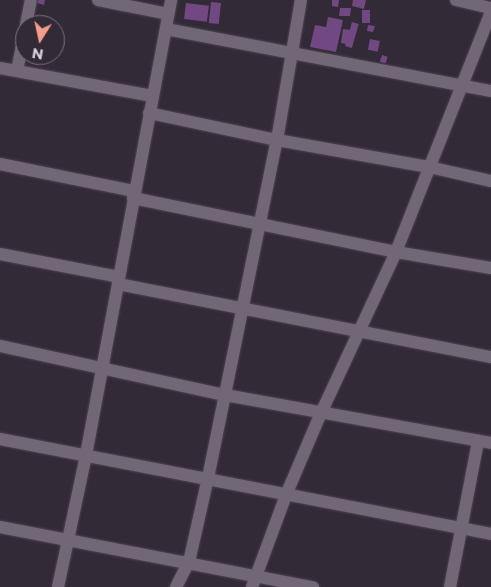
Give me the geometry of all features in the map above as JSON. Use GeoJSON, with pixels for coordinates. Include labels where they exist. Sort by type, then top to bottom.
{"type":"FeatureCollection","features":[{"type":"Feature","properties":{"kind":"street"},"geometry":{"type":"LineString","coordinates":[[28,15],[31,0]]}},
{"type":"Feature","properties":{"kind":"street"},"geometry":{"type":"LineString","coordinates":[[98,0],[168,14]]}},
{"type":"Feature","properties":{"kind":"street"},"geometry":{"type":"LineString","coordinates":[[58,587],[86,455],[100,369],[119,280],[171,0]]}},
{"type":"Feature","properties":{"kind":"street"},"geometry":{"type":"LineString","coordinates":[[176,587],[189,562],[208,478],[258,223],[277,140],[301,0]]}},
{"type":"Feature","properties":{"kind":"street"},"geometry":{"type":"LineString","coordinates":[[456,0],[491,8]]}},
{"type":"Feature","properties":{"kind":"street"},"geometry":{"type":"LineString","coordinates":[[254,581],[286,495],[357,332],[396,252],[491,12]]}},
{"type":"Feature","properties":{"kind":"street"},"geometry":{"type":"LineString","coordinates":[[166,29],[491,91]]}},
{"type":"Feature","properties":{"kind":"street"},"geometry":{"type":"LineString","coordinates":[[17,71],[18,65]]}},
{"type":"Feature","properties":{"kind":"street"},"geometry":{"type":"LineString","coordinates":[[0,68],[152,96]]}},
{"type":"Feature","properties":{"kind":"street"},"geometry":{"type":"LineString","coordinates":[[149,113],[277,140],[429,167],[491,182]]}},
{"type":"Feature","properties":{"kind":"street"},"geometry":{"type":"LineString","coordinates":[[0,164],[258,223],[396,252],[491,268]]}},
{"type":"Feature","properties":{"kind":"street"},"geometry":{"type":"LineString","coordinates":[[0,254],[242,309],[491,358]]}},
{"type":"Feature","properties":{"kind":"street"},"geometry":{"type":"LineString","coordinates":[[0,346],[224,395],[321,414],[485,442],[462,528],[450,587]]}},
{"type":"Feature","properties":{"kind":"street"},"geometry":{"type":"LineString","coordinates":[[0,439],[491,534]]}},
{"type":"Feature","properties":{"kind":"street"},"geometry":{"type":"LineString","coordinates":[[0,527],[189,562],[254,581],[313,587]]}},
{"type":"Feature","properties":{"kind":"building"},"geometry":{"type":"Polygon","coordinates":[[[38,0],[45,0],[44,5],[37,3],[38,0]]]}},
{"type":"Feature","properties":{"kind":"building"},"geometry":{"type":"Polygon","coordinates":[[[332,0],[339,0],[338,7],[332,6],[332,0]]]}},
{"type":"Feature","properties":{"kind":"building"},"geometry":{"type":"Polygon","coordinates":[[[353,0],[366,0],[364,9],[352,6],[353,0]]]}},
{"type":"Feature","properties":{"kind":"building"},"geometry":{"type":"Polygon","coordinates":[[[211,2],[221,3],[219,24],[209,23],[211,2]]]}},
{"type":"Feature","properties":{"kind":"building"},"geometry":{"type":"Polygon","coordinates":[[[186,3],[209,6],[207,22],[184,19],[186,3]]]}},
{"type":"Feature","properties":{"kind":"building"},"geometry":{"type":"Polygon","coordinates":[[[340,8],[351,8],[350,16],[339,16],[340,8]]]}},
{"type":"Feature","properties":{"kind":"building"},"geometry":{"type":"Polygon","coordinates":[[[362,10],[370,10],[370,23],[362,23],[362,10]]]}},
{"type":"Feature","properties":{"kind":"building"},"geometry":{"type":"Polygon","coordinates":[[[328,17],[343,20],[336,52],[310,47],[315,25],[326,27],[328,17]]]}},
{"type":"Feature","properties":{"kind":"building"},"geometry":{"type":"Polygon","coordinates":[[[352,22],[359,24],[352,48],[345,46],[352,22]]]}},
{"type":"Feature","properties":{"kind":"building"},"geometry":{"type":"Polygon","coordinates":[[[368,25],[375,26],[373,32],[367,31],[368,25]]]}},
{"type":"Feature","properties":{"kind":"building"},"geometry":{"type":"Polygon","coordinates":[[[343,29],[350,30],[347,44],[341,43],[343,29]]]}},
{"type":"Feature","properties":{"kind":"building"},"geometry":{"type":"Polygon","coordinates":[[[370,39],[380,41],[378,52],[368,50],[370,39]]]}},
{"type":"Feature","properties":{"kind":"building"},"geometry":{"type":"Polygon","coordinates":[[[382,55],[388,57],[386,64],[380,62],[382,55]]]}}]}
